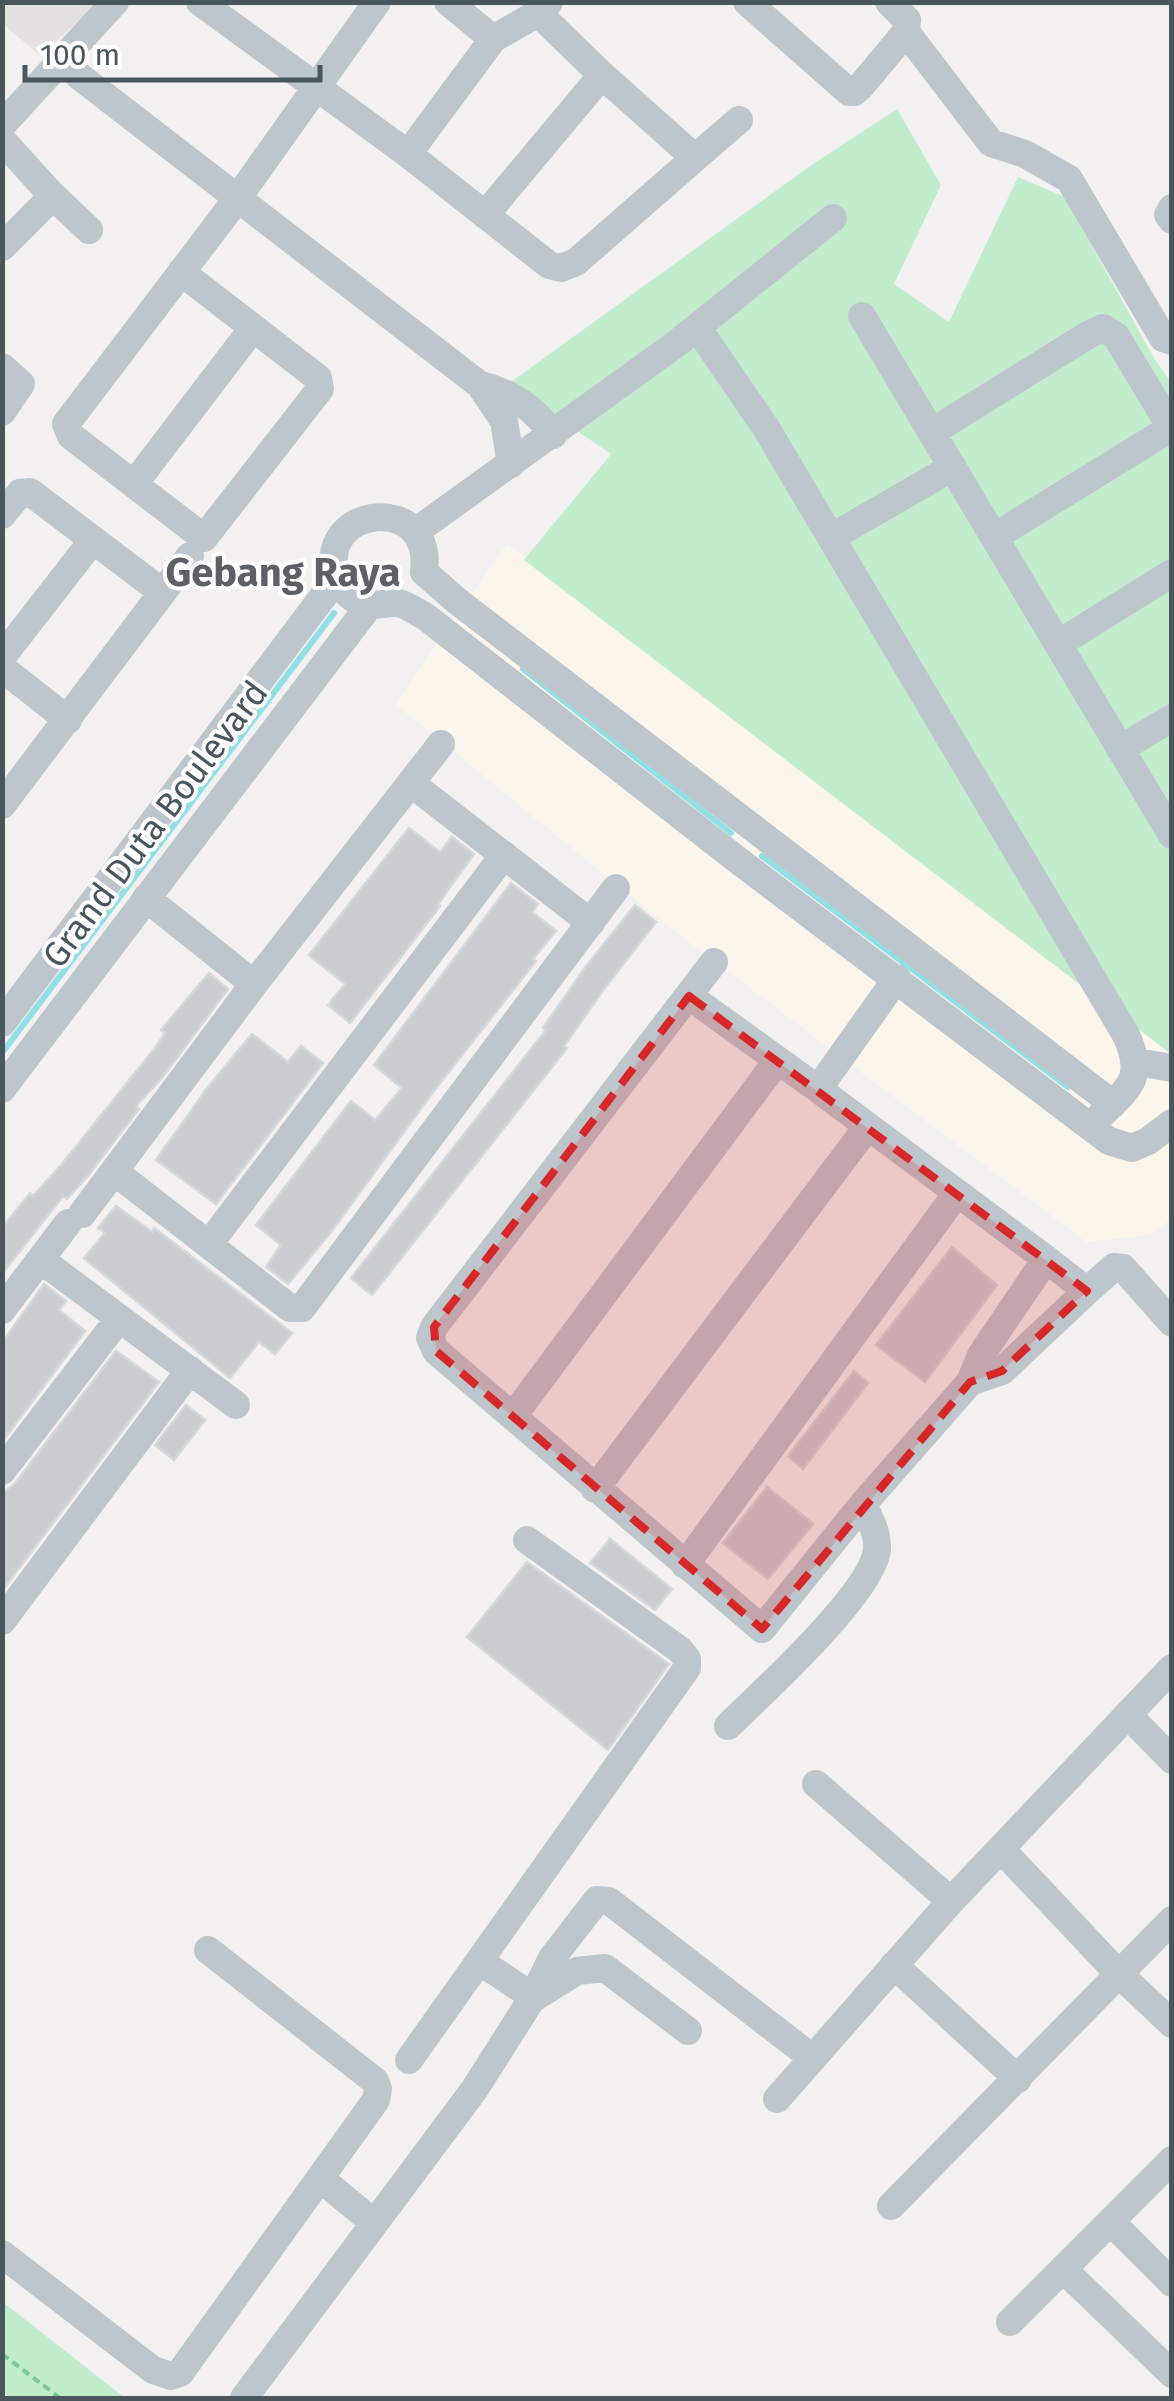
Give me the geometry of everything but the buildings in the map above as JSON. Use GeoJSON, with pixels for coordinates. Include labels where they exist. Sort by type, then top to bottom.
{"type":"FeatureCollection","features":[{"type":"Feature","properties":{"kind":"street"},"geometry":{"type":"LineString","coordinates":[[2,125],[115,2]]}},
{"type":"Feature","properties":{"kind":"street"},"geometry":{"type":"LineString","coordinates":[[200,2],[408,154],[549,265],[561,268],[576,262],[739,120]]}},
{"type":"Feature","properties":{"kind":"street"},"geometry":{"type":"LineString","coordinates":[[181,272],[318,378],[320,389],[204,538],[71,436],[66,424],[181,272],[237,199],[377,2]]}},
{"type":"Feature","properties":{"kind":"street"},"geometry":{"type":"LineString","coordinates":[[448,2],[493,39]]}},
{"type":"Feature","properties":{"kind":"street"},"geometry":{"type":"LineString","coordinates":[[748,2],[849,92],[861,86],[906,32]]}},
{"type":"Feature","properties":{"kind":"street"},"geometry":{"type":"LineString","coordinates":[[889,2],[906,20],[906,32],[990,143],[1025,154],[1069,179],[1163,338],[1172,342]]}},
{"type":"Feature","properties":{"kind":"street"},"geometry":{"type":"LineString","coordinates":[[408,154],[493,39],[543,8],[602,76],[695,158]]}},
{"type":"Feature","properties":{"kind":"street"},"geometry":{"type":"LineString","coordinates":[[78,76],[480,385],[518,400],[538,415],[553,434]]}},
{"type":"Feature","properties":{"kind":"street"},"geometry":{"type":"LineString","coordinates":[[485,216],[602,76]]}},
{"type":"Feature","properties":{"kind":"street"},"geometry":{"type":"LineString","coordinates":[[2,140],[89,230]]}},
{"type":"Feature","properties":{"kind":"street"},"geometry":{"type":"LineString","coordinates":[[2,248],[45,204],[50,193]]}},
{"type":"Feature","properties":{"kind":"street"},"geometry":{"type":"LineString","coordinates":[[1172,208],[1168,215],[1172,220]]}},
{"type":"Feature","properties":{"kind":"street"},"geometry":{"type":"LineString","coordinates":[[414,532],[697,327],[833,218]]}},
{"type":"Feature","properties":{"kind":"street"},"geometry":{"type":"LineString","coordinates":[[862,316],[1172,835]]}},
{"type":"Feature","properties":{"kind":"street"},"geometry":{"type":"LineString","coordinates":[[697,327],[766,428],[1126,1035],[1137,1062],[1134,1079],[1090,1126]]}},
{"type":"Feature","properties":{"kind":"street"},"geometry":{"type":"LineString","coordinates":[[134,484],[253,328]]}},
{"type":"Feature","properties":{"kind":"street"},"geometry":{"type":"LineString","coordinates":[[932,432],[1103,328],[1116,336],[1171,428],[994,536]]}},
{"type":"Feature","properties":{"kind":"street"},"geometry":{"type":"LineString","coordinates":[[2,367],[21,384],[2,412]]}},
{"type":"Feature","properties":{"kind":"street"},"geometry":{"type":"LineString","coordinates":[[480,385],[504,421],[511,464]]}},
{"type":"Feature","properties":{"kind":"street"},"geometry":{"type":"LineString","coordinates":[[832,537],[952,467]]}},
{"type":"Feature","properties":{"kind":"street"},"geometry":{"type":"LineString","coordinates":[[2,515],[20,493],[27,491],[162,592]]}},
{"type":"Feature","properties":{"kind":"street"},"geometry":{"type":"LineString","coordinates":[[1113,1104],[744,845],[426,617],[344,591],[334,566],[339,540],[358,522],[382,516],[406,524],[424,551],[424,572],[744,845],[896,978],[1109,1141],[1132,1148],[1172,1122]]}},
{"type":"Feature","properties":{"kind":"street"},"geometry":{"type":"LineString","coordinates":[[2,658],[93,540]]}},
{"type":"Feature","properties":{"kind":"street"},"geometry":{"type":"LineString","coordinates":[[3,803],[190,556]]}},
{"type":"Feature","properties":{"kind":"street"},"geometry":{"type":"LineString","coordinates":[[1058,644],[1172,573]]}},
{"type":"Feature","properties":{"kind":"street","name":"Grand Duta Boulevard"},"geometry":{"type":"LineString","coordinates":[[2,1023],[338,578]]}},
{"type":"Feature","properties":{"kind":"street","name":"Grand Duta Boulevard"},"geometry":{"type":"LineString","coordinates":[[2,1089],[146,898],[383,604]]}},
{"type":"Feature","properties":{"kind":"street"},"geometry":{"type":"LineString","coordinates":[[2,668],[68,720]]}},
{"type":"Feature","properties":{"kind":"street"},"geometry":{"type":"LineString","coordinates":[[1120,749],[1172,718]]}},
{"type":"Feature","properties":{"kind":"street"},"geometry":{"type":"LineString","coordinates":[[2,1310],[115,1172],[254,984],[441,744]]}},
{"type":"Feature","properties":{"kind":"street"},"geometry":{"type":"LineString","coordinates":[[412,784],[591,923]]}},
{"type":"Feature","properties":{"kind":"street"},"geometry":{"type":"LineString","coordinates":[[208,1244],[504,854]]}},
{"type":"Feature","properties":{"kind":"street"},"geometry":{"type":"LineString","coordinates":[[115,1172],[290,1308],[298,1310],[307,1304],[616,888]]}},
{"type":"Feature","properties":{"kind":"street"},"geometry":{"type":"LineString","coordinates":[[146,898],[254,984]]}},
{"type":"Feature","properties":{"kind":"street"},"geometry":{"type":"LineString","coordinates":[[714,962],[434,1327],[430,1338],[436,1351],[795,1661]]}},
{"type":"Feature","properties":{"kind":"street"},"geometry":{"type":"LineString","coordinates":[[818,1089],[896,978]]}},
{"type":"Feature","properties":{"kind":"street"},"geometry":{"type":"LineString","coordinates":[[688,996],[1088,1291]]}},
{"type":"Feature","properties":{"kind":"street"},"geometry":{"type":"LineString","coordinates":[[514,1415],[777,1061]]}},
{"type":"Feature","properties":{"kind":"street"},"geometry":{"type":"LineString","coordinates":[[1137,1062],[1172,1068]]}},
{"type":"Feature","properties":{"kind":"street"},"geometry":{"type":"LineString","coordinates":[[595,1489],[868,1126]]}},
{"type":"Feature","properties":{"kind":"street"},"geometry":{"type":"LineString","coordinates":[[685,1566],[957,1193]]}},
{"type":"Feature","properties":{"kind":"street"},"geometry":{"type":"LineString","coordinates":[[762,1629],[862,1504],[970,1382],[981,1354],[1046,1259]]}},
{"type":"Feature","properties":{"kind":"street"},"geometry":{"type":"LineString","coordinates":[[41,1260],[236,1405]]}},
{"type":"Feature","properties":{"kind":"street"},"geometry":{"type":"LineString","coordinates":[[970,1382],[1002,1371],[1114,1267],[1123,1268],[1172,1322]]}},
{"type":"Feature","properties":{"kind":"street"},"geometry":{"type":"LineString","coordinates":[[2,1471],[118,1320]]}},
{"type":"Feature","properties":{"kind":"street"},"geometry":{"type":"LineString","coordinates":[[2,1621],[190,1370]]}},
{"type":"Feature","properties":{"kind":"street"},"geometry":{"type":"LineString","coordinates":[[728,1726],[795,1661],[873,1565],[877,1549],[875,1532],[862,1504]]}},
{"type":"Feature","properties":{"kind":"street"},"geometry":{"type":"LineString","coordinates":[[409,2060],[687,1668],[687,1659],[680,1650],[527,1540]]}},
{"type":"Feature","properties":{"kind":"street"},"geometry":{"type":"LineString","coordinates":[[778,2098],[951,1901],[1172,1668]]}},
{"type":"Feature","properties":{"kind":"street"},"geometry":{"type":"LineString","coordinates":[[1128,1715],[1172,1760]]}},
{"type":"Feature","properties":{"kind":"street"},"geometry":{"type":"LineString","coordinates":[[816,1784],[951,1901]]}},
{"type":"Feature","properties":{"kind":"street"},"geometry":{"type":"LineString","coordinates":[[1001,1849],[1172,2024]]}},
{"type":"Feature","properties":{"kind":"street"},"geometry":{"type":"LineString","coordinates":[[244,2398],[474,2090],[534,1998],[564,1941],[593,1903],[603,1899],[810,2058]]}},
{"type":"Feature","properties":{"kind":"street"},"geometry":{"type":"LineString","coordinates":[[891,2206],[1172,1920]]}},
{"type":"Feature","properties":{"kind":"street"},"geometry":{"type":"LineString","coordinates":[[2,2254],[153,2370],[170,2376],[187,2366],[376,2100],[375,2082],[208,1950]]}},
{"type":"Feature","properties":{"kind":"street"},"geometry":{"type":"LineString","coordinates":[[481,1962],[534,1998]]}},
{"type":"Feature","properties":{"kind":"street"},"geometry":{"type":"LineString","coordinates":[[894,1965],[1018,2079]]}},
{"type":"Feature","properties":{"kind":"street"},"geometry":{"type":"LineString","coordinates":[[534,1998],[577,1970],[605,1968],[688,2031]]}},
{"type":"Feature","properties":{"kind":"street"},"geometry":{"type":"LineString","coordinates":[[1010,2322],[1172,2160]]}},
{"type":"Feature","properties":{"kind":"street"},"geometry":{"type":"LineString","coordinates":[[321,2179],[374,2222]]}},
{"type":"Feature","properties":{"kind":"street"},"geometry":{"type":"LineString","coordinates":[[1111,2222],[1172,2283]]}},
{"type":"Feature","properties":{"kind":"street"},"geometry":{"type":"LineString","coordinates":[[1064,2270],[1172,2374]]}},
{"type":"Feature","properties":{"kind":"path"},"geometry":{"type":"LineString","coordinates":[[2,2354],[60,2398]]}},
{"type":"Feature","properties":{"kind":"highlighted area"},"geometry":{"type":"Polygon","coordinates":[[[689,996],[1087,1291],[1002,1371],[970,1382],[762,1629],[436,1351],[434,1327],[689,996]]]}},
{"type":"Feature","properties":{"kind":"shaded area"},"geometry":{"type":"Polygon","coordinates":[[[2,3],[97,3],[41,56],[3,24],[2,3]]]}},
{"type":"Feature","properties":{"kind":"shaded area"},"geometry":{"type":"Polygon","coordinates":[[[507,544],[1171,1054],[1171,1219],[1151,1235],[1086,1242],[666,925],[395,704],[507,544]]]}},
{"type":"Feature","properties":{"kind":"green space"},"geometry":{"type":"Polygon","coordinates":[[[897,109],[941,185],[894,284],[949,322],[1018,177],[1065,197],[1171,382],[1171,1054],[524,560],[611,454],[508,384],[810,166],[897,109]]]}},
{"type":"Feature","properties":{"kind":"green space"},"geometry":{"type":"Polygon","coordinates":[[[3,2302],[125,2398],[3,2398],[3,2302]]]}},
{"type":"Feature","properties":{"kind":"waterway"},"geometry":{"type":"LineString","coordinates":[[2,1053],[334,613]]}},
{"type":"Feature","properties":{"kind":"waterway"},"geometry":{"type":"LineString","coordinates":[[523,669],[731,833]]}},
{"type":"Feature","properties":{"kind":"waterway"},"geometry":{"type":"LineString","coordinates":[[762,856],[1068,1087]]}},
{"type":"Feature","properties":{"kind":"district","name":"Gebang Raya"},"geometry":{"type":"Point","coordinates":[283,572]}}]}
